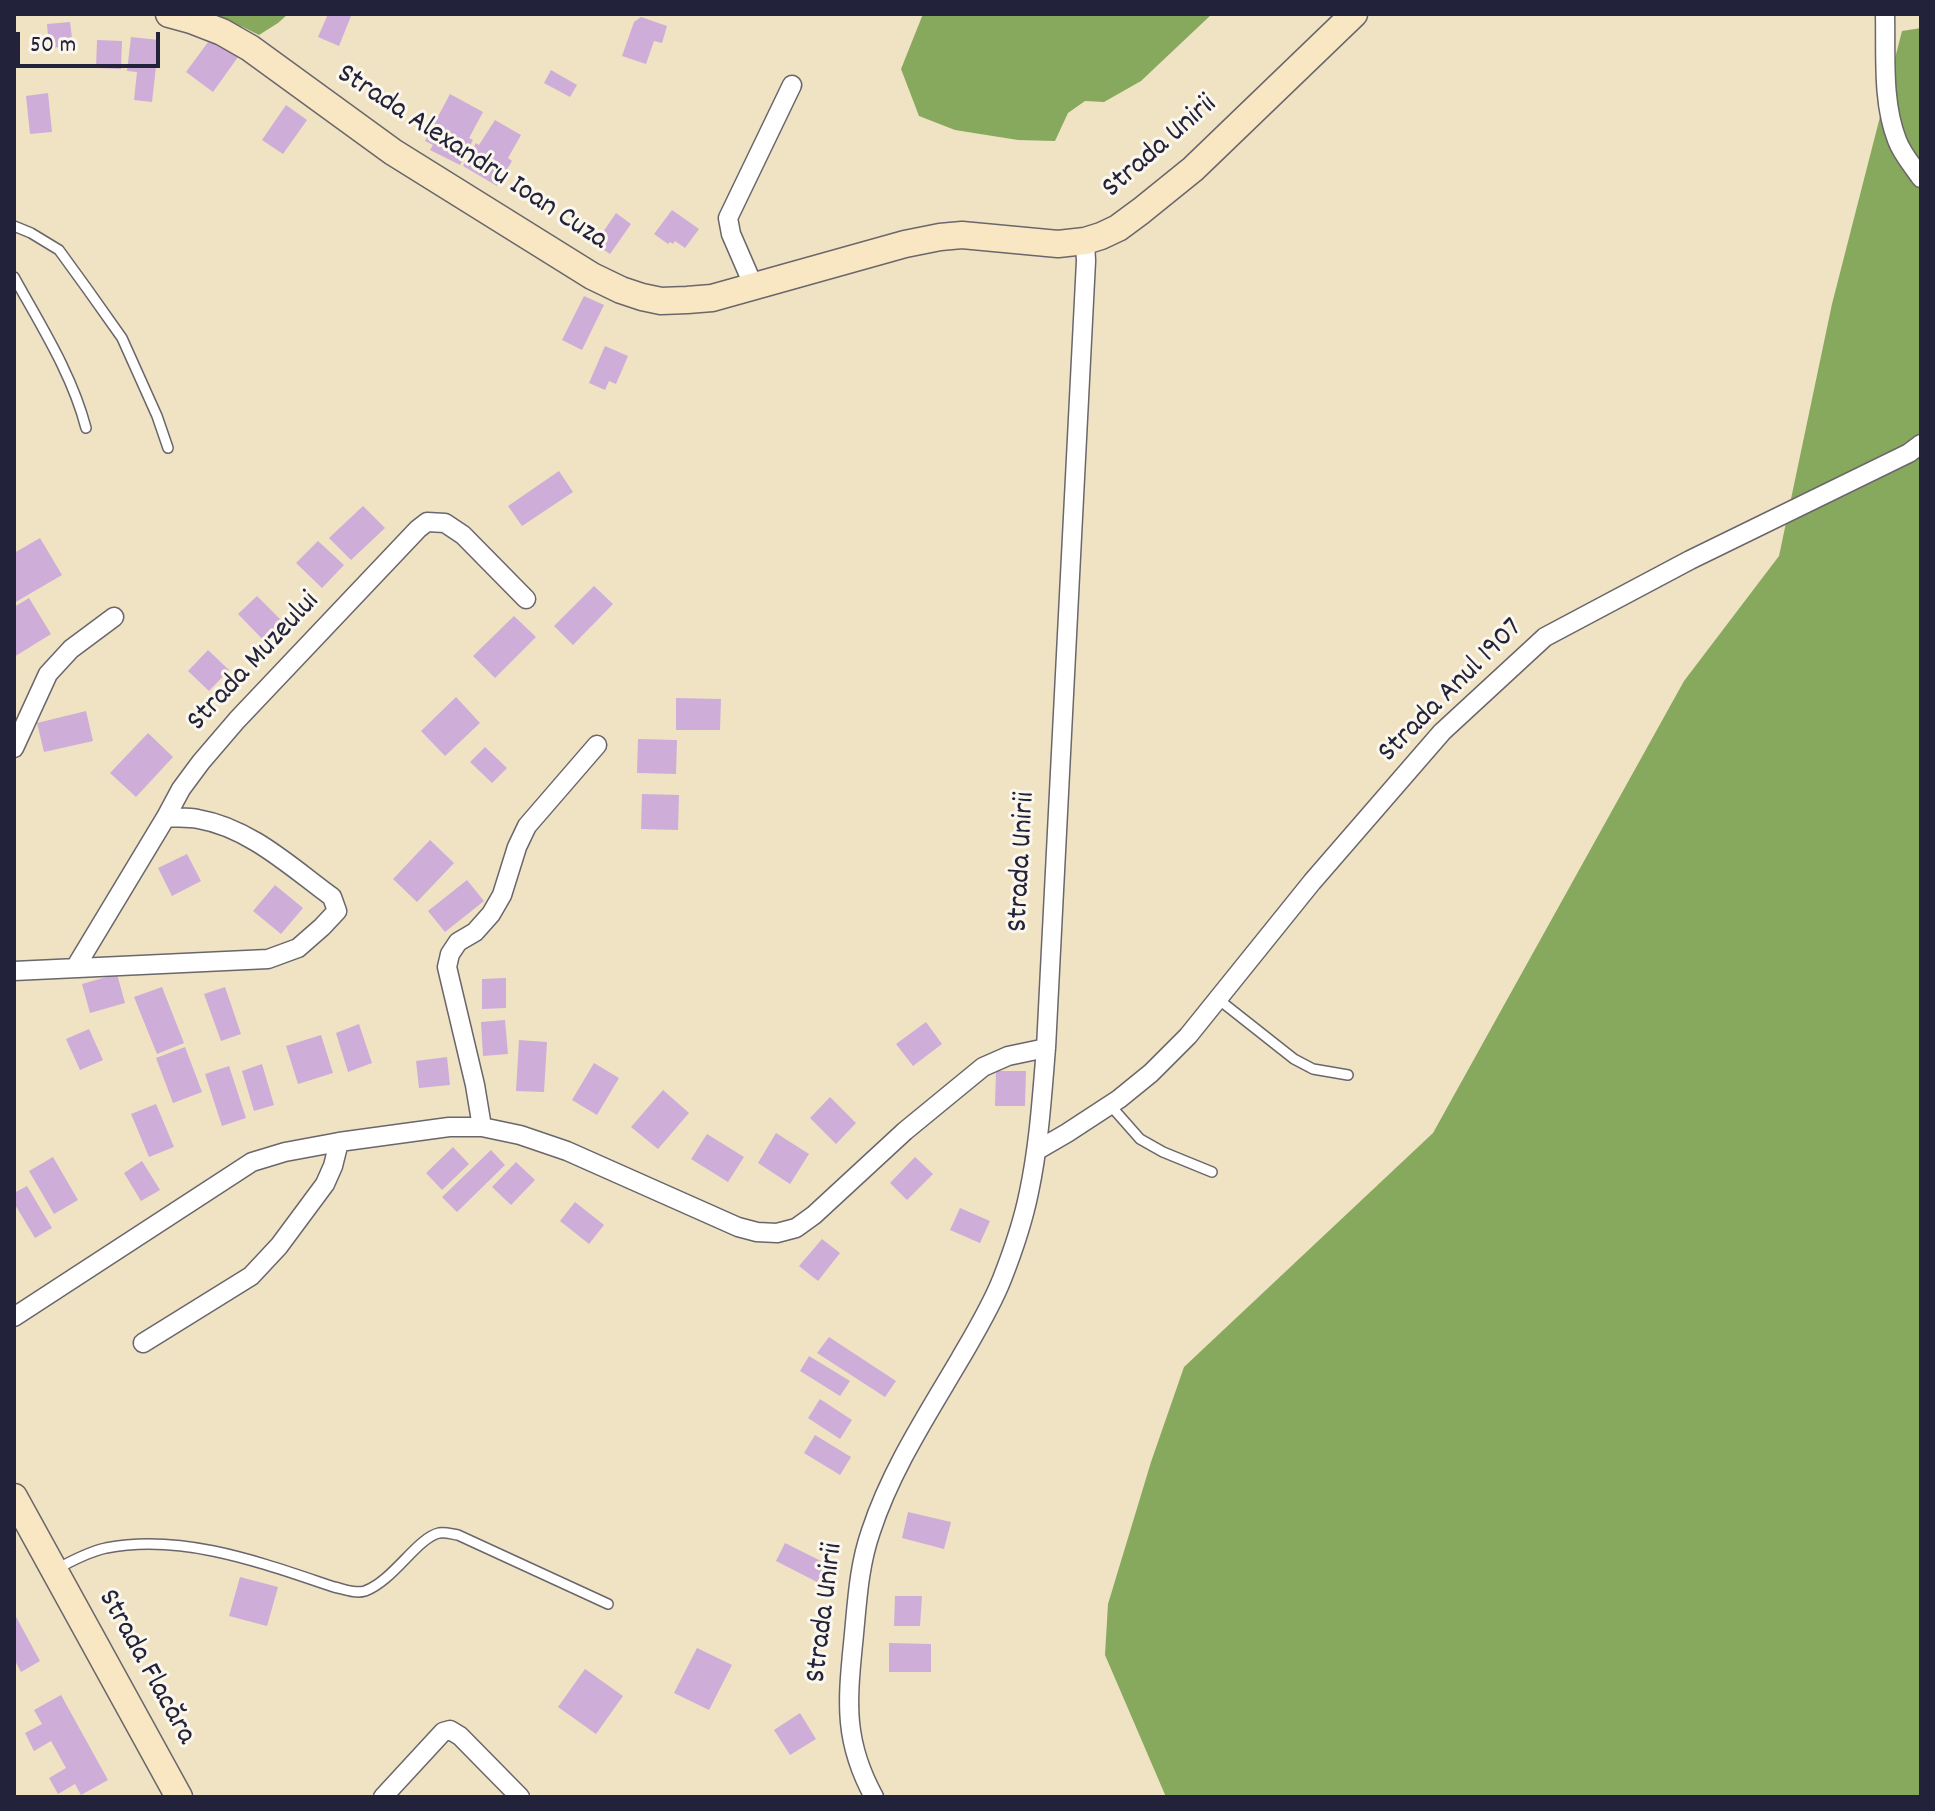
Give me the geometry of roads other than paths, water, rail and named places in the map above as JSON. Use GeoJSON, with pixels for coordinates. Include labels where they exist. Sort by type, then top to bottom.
{"type":"FeatureCollection","features":[{"type":"Feature","properties":{"kind":"main road","name":"Strada Alexandru Ioan Cuza"},"geometry":{"type":"LineString","coordinates":[[169,14],[222,32],[250,48],[393,152],[592,276],[621,290],[661,301],[712,298],[940,237],[962,235],[1058,244],[1085,241]]}},
{"type":"Feature","properties":{"kind":"main road","name":"Strada Unirii"},"geometry":{"type":"LineString","coordinates":[[1085,241],[1118,228],[1175,185],[1354,14]]}},
{"type":"Feature","properties":{"kind":"main road","name":"Strada Flacăra"},"geometry":{"type":"LineString","coordinates":[[14,1497],[179,1797]]}},
{"type":"Feature","properties":{"kind":"street"},"geometry":{"type":"LineString","coordinates":[[1885,14],[1887,92],[1891,117],[1898,143],[1921,178]]}},
{"type":"Feature","properties":{"kind":"street"},"geometry":{"type":"LineString","coordinates":[[754,287],[731,234],[728,218],[792,85]]}},
{"type":"Feature","properties":{"kind":"street","name":"Strada Unirii"},"geometry":{"type":"LineString","coordinates":[[874,1797],[863,1777],[849,1719],[848,1693],[861,1566],[884,1495],[983,1321],[1000,1282],[1029,1194],[1036,1151],[1046,1048],[1085,241]]}},
{"type":"Feature","properties":{"kind":"street","name":"Strada Anul 1907"},"geometry":{"type":"LineString","coordinates":[[1036,1151],[1119,1099],[1188,1036],[1312,882],[1442,732],[1545,637],[1678,566],[1909,453],[1921,444]]}},
{"type":"Feature","properties":{"kind":"street","name":"Strada Muzeului"},"geometry":{"type":"LineString","coordinates":[[75,968],[181,789],[237,720],[427,522],[445,523],[463,535],[526,599]]}},
{"type":"Feature","properties":{"kind":"street"},"geometry":{"type":"LineString","coordinates":[[14,748],[48,674],[71,649],[114,617]]}},
{"type":"Feature","properties":{"kind":"street"},"geometry":{"type":"LineString","coordinates":[[482,1127],[447,967],[450,954],[458,942],[475,932],[491,914],[502,895],[527,826],[597,745]]}},
{"type":"Feature","properties":{"kind":"street"},"geometry":{"type":"LineString","coordinates":[[14,971],[268,959],[298,948],[337,911],[332,897],[253,839],[222,825],[166,817]]}},
{"type":"Feature","properties":{"kind":"street"},"geometry":{"type":"LineString","coordinates":[[14,1317],[252,1162],[339,1142],[449,1127],[482,1127],[520,1135],[567,1151],[738,1227],[777,1233],[796,1228],[814,1215],[905,1131],[983,1067],[1008,1056],[1046,1048]]}},
{"type":"Feature","properties":{"kind":"street"},"geometry":{"type":"LineString","coordinates":[[143,1343],[251,1276],[279,1246],[325,1184],[339,1142]]}},
{"type":"Feature","properties":{"kind":"street"},"geometry":{"type":"LineString","coordinates":[[383,1797],[443,1732],[450,1730],[460,1736],[520,1797]]}},
{"type":"Feature","properties":{"kind":"lane"},"geometry":{"type":"LineString","coordinates":[[14,226],[59,250],[122,338],[168,448]]}},
{"type":"Feature","properties":{"kind":"lane"},"geometry":{"type":"LineString","coordinates":[[14,277],[66,372],[80,402],[86,428]]}},
{"type":"Feature","properties":{"kind":"lane"},"geometry":{"type":"LineString","coordinates":[[1218,999],[1294,1059],[1313,1069],[1348,1075]]}},
{"type":"Feature","properties":{"kind":"lane"},"geometry":{"type":"LineString","coordinates":[[1110,1105],[1140,1139],[1212,1172]]}},
{"type":"Feature","properties":{"kind":"lane","name":"Strada Flacăra"},"geometry":{"type":"LineString","coordinates":[[55,1570],[104,1548],[188,1546],[216,1551],[334,1587],[363,1591],[384,1580],[430,1536],[443,1532],[458,1535],[608,1604]]}}]}
